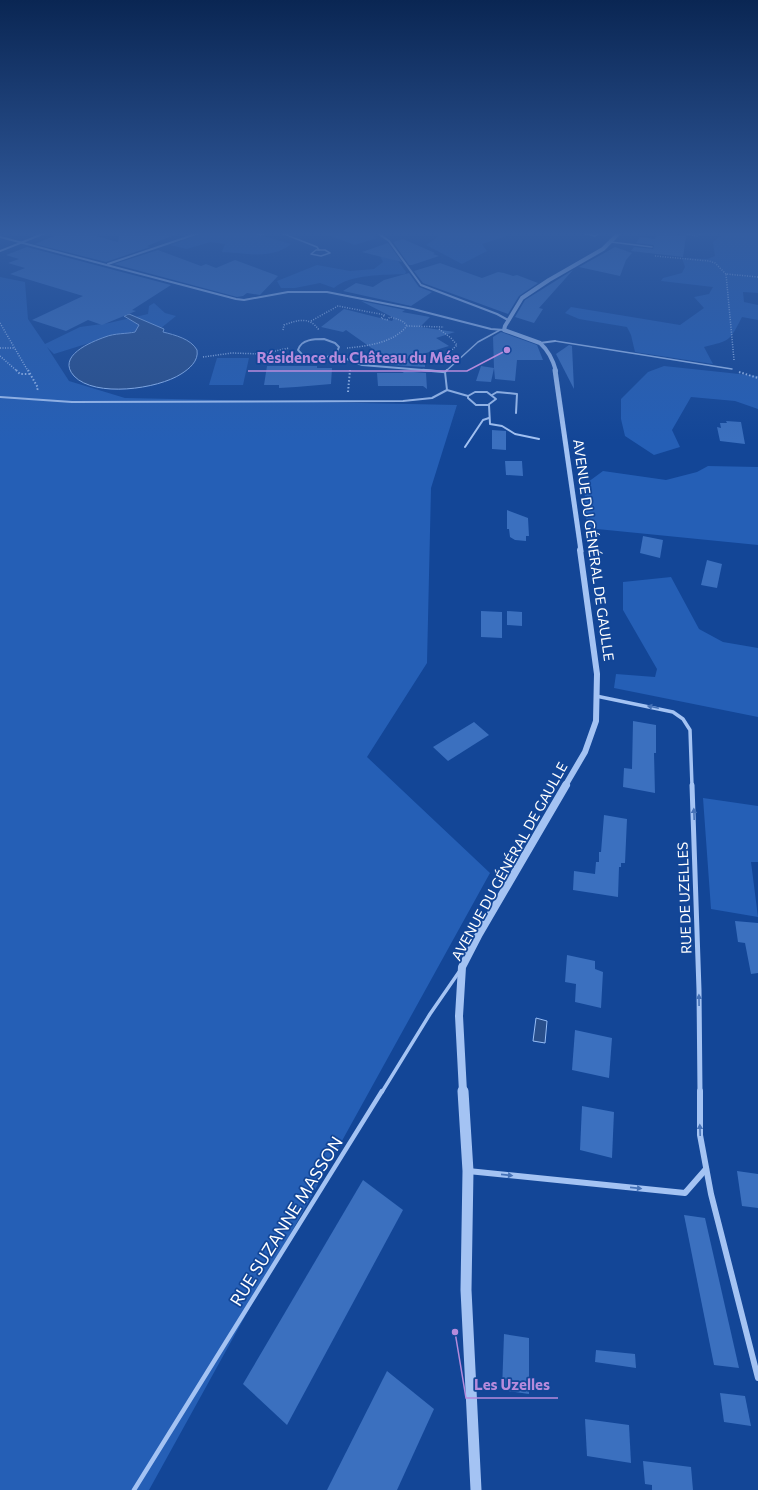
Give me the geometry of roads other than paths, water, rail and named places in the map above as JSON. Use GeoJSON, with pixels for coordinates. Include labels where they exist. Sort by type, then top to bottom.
{"type":"FeatureCollection","features":[{"type":"Feature","properties":{"kind":"street"},"geometry":{"type":"LineString","coordinates":[[375,302],[502,330],[540,343],[555,341]]}},
{"type":"Feature","properties":{"kind":"street"},"geometry":{"type":"LineString","coordinates":[[464,302],[497,314],[508,320]]}},
{"type":"Feature","properties":{"kind":"street"},"geometry":{"type":"LineString","coordinates":[[502,330],[520,302]]}},
{"type":"Feature","properties":{"kind":"street"},"geometry":{"type":"LineString","coordinates":[[334,354],[339,348],[334,342],[324,340],[307,341],[298,348],[299,353],[312,358],[324,358],[334,354],[359,364],[445,372]]}},
{"type":"Feature","properties":{"kind":"street","name":"AVENUE DU GÉNÉRAL DE GAULLE"},"geometry":{"type":"LineString","coordinates":[[476,1490],[466,1290],[468,1171],[459,1016],[462,967],[586,752],[596,721],[597,674],[558,383],[552,357],[545,346],[540,343]]}},
{"type":"Feature","properties":{"kind":"street","name":"RUE DE UZELLES"},"geometry":{"type":"LineString","coordinates":[[596,696],[673,712],[683,719],[690,730],[699,990],[700,1135],[706,1169],[758,1378]]}},
{"type":"Feature","properties":{"kind":"street"},"geometry":{"type":"LineString","coordinates":[[468,1171],[685,1193],[706,1169]]}},
{"type":"Feature","properties":{"kind":"lane"},"geometry":{"type":"LineString","coordinates":[[447,390],[445,372],[476,344],[495,332],[502,330]]}},
{"type":"Feature","properties":{"kind":"lane"},"geometry":{"type":"LineString","coordinates":[[555,341],[732,369]]}},
{"type":"Feature","properties":{"kind":"lane"},"geometry":{"type":"LineString","coordinates":[[447,390],[468,396],[479,392],[492,395],[496,399],[493,404],[489,405],[474,404],[468,400],[468,396]]}},
{"type":"Feature","properties":{"kind":"lane"},"geometry":{"type":"LineString","coordinates":[[0,398],[116,402],[403,401],[431,398],[441,395],[447,390]]}},
{"type":"Feature","properties":{"kind":"lane"},"geometry":{"type":"LineString","coordinates":[[492,395],[497,392],[517,394],[516,413]]}},
{"type":"Feature","properties":{"kind":"lane"},"geometry":{"type":"LineString","coordinates":[[489,405],[490,424],[502,426],[515,434],[539,438]]}},
{"type":"Feature","properties":{"kind":"lane"},"geometry":{"type":"LineString","coordinates":[[465,447],[483,420],[489,418]]}},
{"type":"Feature","properties":{"kind":"lane","name":"RUE SUZANNE MASSON"},"geometry":{"type":"LineString","coordinates":[[134,1490],[430,1014],[462,967]]}},
{"type":"Feature","properties":{"kind":"place","name":"Résidence du Château du Mée"},"geometry":{"type":"Point","coordinates":[507,350]}},
{"type":"Feature","properties":{"kind":"place","name":"Les Uzelles"},"geometry":{"type":"Point","coordinates":[455,1332]}}]}
